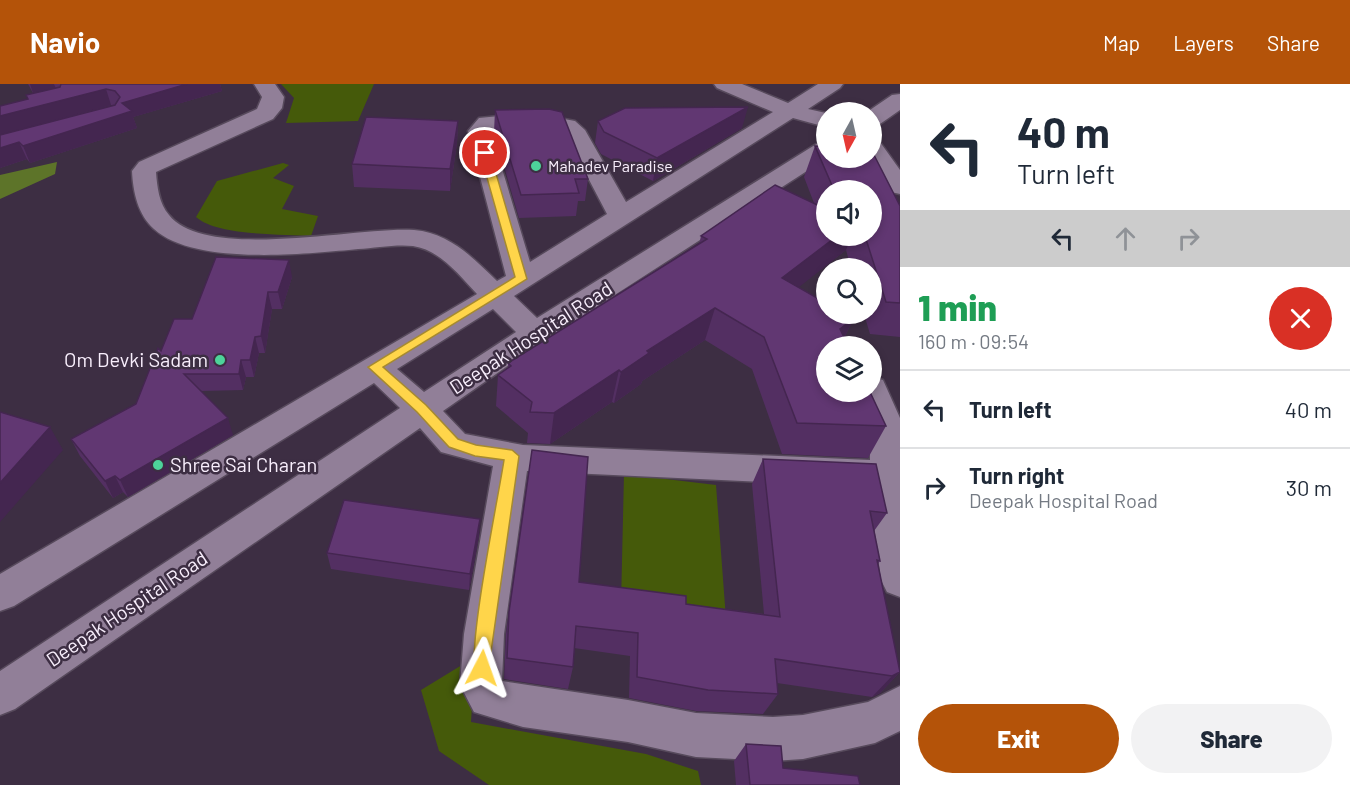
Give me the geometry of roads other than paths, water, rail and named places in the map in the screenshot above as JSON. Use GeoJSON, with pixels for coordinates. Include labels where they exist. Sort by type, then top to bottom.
{"type":"FeatureCollection","features":[{"type":"Feature","properties":{"kind":"street"},"geometry":{"type":"LineString","coordinates":[[264,84],[273,97],[271,108],[265,114],[147,166],[144,171],[147,191],[155,214],[164,225],[192,240],[239,246],[390,239],[427,240],[446,248],[458,257],[494,296],[535,333]]}},
{"type":"Feature","properties":{"kind":"street"},"geometry":{"type":"LineString","coordinates":[[724,84],[790,111],[816,118]]}},
{"type":"Feature","properties":{"kind":"street"},"geometry":{"type":"LineString","coordinates":[[0,594],[494,296],[833,84]]}},
{"type":"Feature","properties":{"kind":"street"},"geometry":{"type":"LineString","coordinates":[[882,112],[900,100]]}},
{"type":"Feature","properties":{"kind":"street"},"geometry":{"type":"LineString","coordinates":[[521,279],[479,131],[487,123],[553,121],[569,126],[574,130],[621,217]]}},
{"type":"Feature","properties":{"kind":"street","name":"Deepak Hospital Road"},"geometry":{"type":"LineString","coordinates":[[0,695],[535,333],[816,154]]}},
{"type":"Feature","properties":{"kind":"street"},"geometry":{"type":"LineString","coordinates":[[882,161],[900,187]]}},
{"type":"Feature","properties":{"kind":"street"},"geometry":{"type":"LineString","coordinates":[[375,367],[422,409],[453,443],[475,450],[512,456],[624,463],[885,474]]}},
{"type":"Feature","properties":{"kind":"street"},"geometry":{"type":"LineString","coordinates":[[878,402],[887,425],[889,450],[885,474],[900,580]]}},
{"type":"Feature","properties":{"kind":"street"},"geometry":{"type":"LineString","coordinates":[[512,456],[484,634],[481,685],[489,698],[523,706],[628,721],[696,735],[773,740],[804,737],[875,722],[900,707]]}},
{"type":"Feature","properties":{"kind":"place","name":"Mahadev Paradise"},"geometry":{"type":"Point","coordinates":[536,166]}},
{"type":"Feature","properties":{"kind":"place","name":"Om Devki Sadam"},"geometry":{"type":"Point","coordinates":[220,360]}},
{"type":"Feature","properties":{"kind":"place","name":"Shree Sai Charan"},"geometry":{"type":"Point","coordinates":[158,465]}}]}
